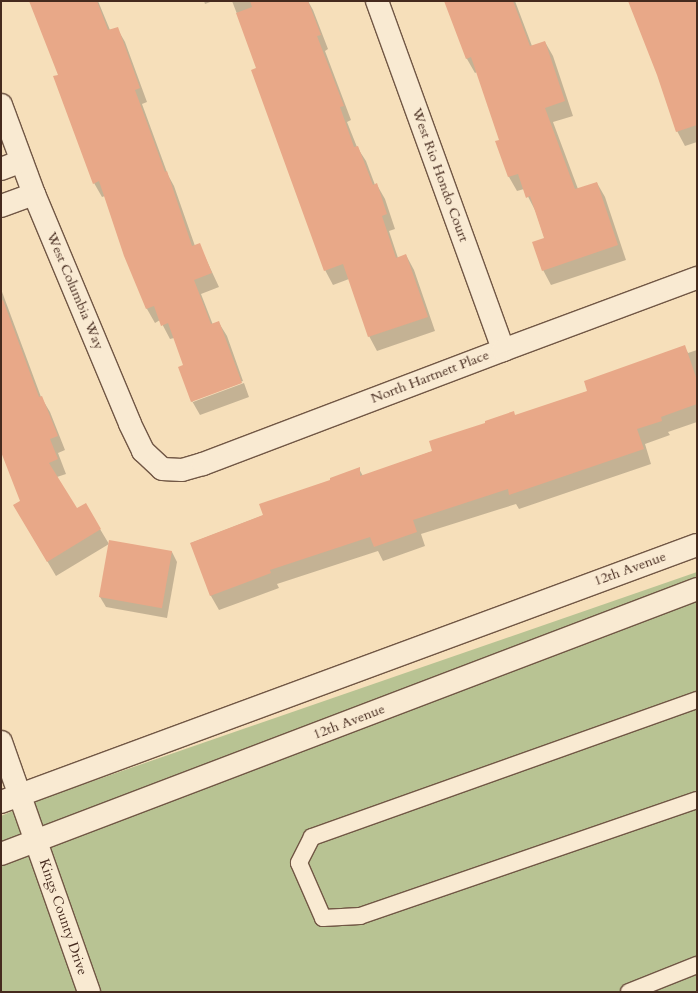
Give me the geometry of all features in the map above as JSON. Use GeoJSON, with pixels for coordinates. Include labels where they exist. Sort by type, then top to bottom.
{"type":"FeatureCollection","features":[{"type":"Feature","properties":{"kind":"street","name":"West Rio Hondo Court"},"geometry":{"type":"LineString","coordinates":[[377,1],[503,350]]}},
{"type":"Feature","properties":{"kind":"street","name":"West Columbia Way"},"geometry":{"type":"LineString","coordinates":[[1,105],[34,194],[130,424],[143,450],[162,469]]}},
{"type":"Feature","properties":{"kind":"street"},"geometry":{"type":"LineString","coordinates":[[1,169],[22,161]]}},
{"type":"Feature","properties":{"kind":"street"},"geometry":{"type":"LineString","coordinates":[[1,206],[34,194]]}},
{"type":"Feature","properties":{"kind":"street","name":"North Hartnett Place"},"geometry":{"type":"LineString","coordinates":[[162,469],[182,470],[203,464],[697,278]]}},
{"type":"Feature","properties":{"kind":"street","name":"12th Avenue"},"geometry":{"type":"LineString","coordinates":[[10,798],[697,544]]}},
{"type":"Feature","properties":{"kind":"street","name":"12th Avenue"},"geometry":{"type":"LineString","coordinates":[[1,854],[697,589]]}},
{"type":"Feature","properties":{"kind":"street","name":"Kings County Drive"},"geometry":{"type":"LineString","coordinates":[[1,742],[10,798],[37,841],[89,992]]}},
{"type":"Feature","properties":{"kind":"lane"},"geometry":{"type":"LineString","coordinates":[[697,700],[312,837],[299,863],[323,918],[360,916],[697,800]]}},
{"type":"Feature","properties":{"kind":"lane"},"geometry":{"type":"LineString","coordinates":[[629,992],[697,965]]}},
{"type":"Feature","properties":{"kind":"green space"},"geometry":{"type":"Polygon","coordinates":[[[697,572],[697,992],[1,992],[1,816],[38,800],[697,572]]]}},
{"type":"Feature","properties":{"kind":"building"},"geometry":{"type":"Polygon","coordinates":[[[29,1],[97,1],[108,30],[118,27],[140,88],[135,90],[165,172],[167,171],[192,246],[200,243],[212,273],[194,280],[211,324],[219,321],[242,383],[191,402],[178,367],[183,365],[168,323],[161,326],[154,306],[146,309],[124,256],[99,181],[93,184],[53,76],[58,75],[29,1]]]}},
{"type":"Feature","properties":{"kind":"building"},"geometry":{"type":"Polygon","coordinates":[[[250,1],[308,1],[321,35],[317,36],[344,106],[340,107],[354,147],[358,146],[373,185],[377,183],[387,214],[382,216],[396,258],[406,254],[428,317],[368,337],[343,264],[324,271],[251,70],[256,68],[236,13],[252,7],[250,1]]]}},
{"type":"Feature","properties":{"kind":"building"},"geometry":{"type":"Polygon","coordinates":[[[444,1],[513,1],[530,46],[545,41],[565,101],[545,108],[575,189],[597,182],[618,245],[542,271],[532,242],[544,238],[530,196],[526,198],[518,174],[508,177],[495,141],[499,140],[471,57],[466,59],[444,1]]]}},
{"type":"Feature","properties":{"kind":"building"},"geometry":{"type":"Polygon","coordinates":[[[628,1],[697,1],[697,125],[676,132],[657,75],[628,1]]]}},
{"type":"Feature","properties":{"kind":"building"},"geometry":{"type":"Polygon","coordinates":[[[3,300],[39,397],[42,396],[58,436],[50,439],[58,459],[49,463],[77,508],[86,503],[101,529],[47,562],[13,505],[20,501],[1,452],[1,301],[3,300]]]}},
{"type":"Feature","properties":{"kind":"building"},"geometry":{"type":"Polygon","coordinates":[[[685,345],[697,380],[697,404],[661,417],[662,421],[637,429],[644,449],[509,495],[508,489],[413,520],[417,532],[374,547],[370,537],[270,570],[271,573],[210,596],[190,543],[263,515],[259,504],[330,480],[330,478],[360,467],[360,476],[432,451],[429,441],[485,423],[485,421],[514,411],[515,415],[587,391],[584,381],[685,345]]]}},
{"type":"Feature","properties":{"kind":"building"},"geometry":{"type":"Polygon","coordinates":[[[109,540],[172,551],[162,608],[99,597],[109,540]]]}}]}
